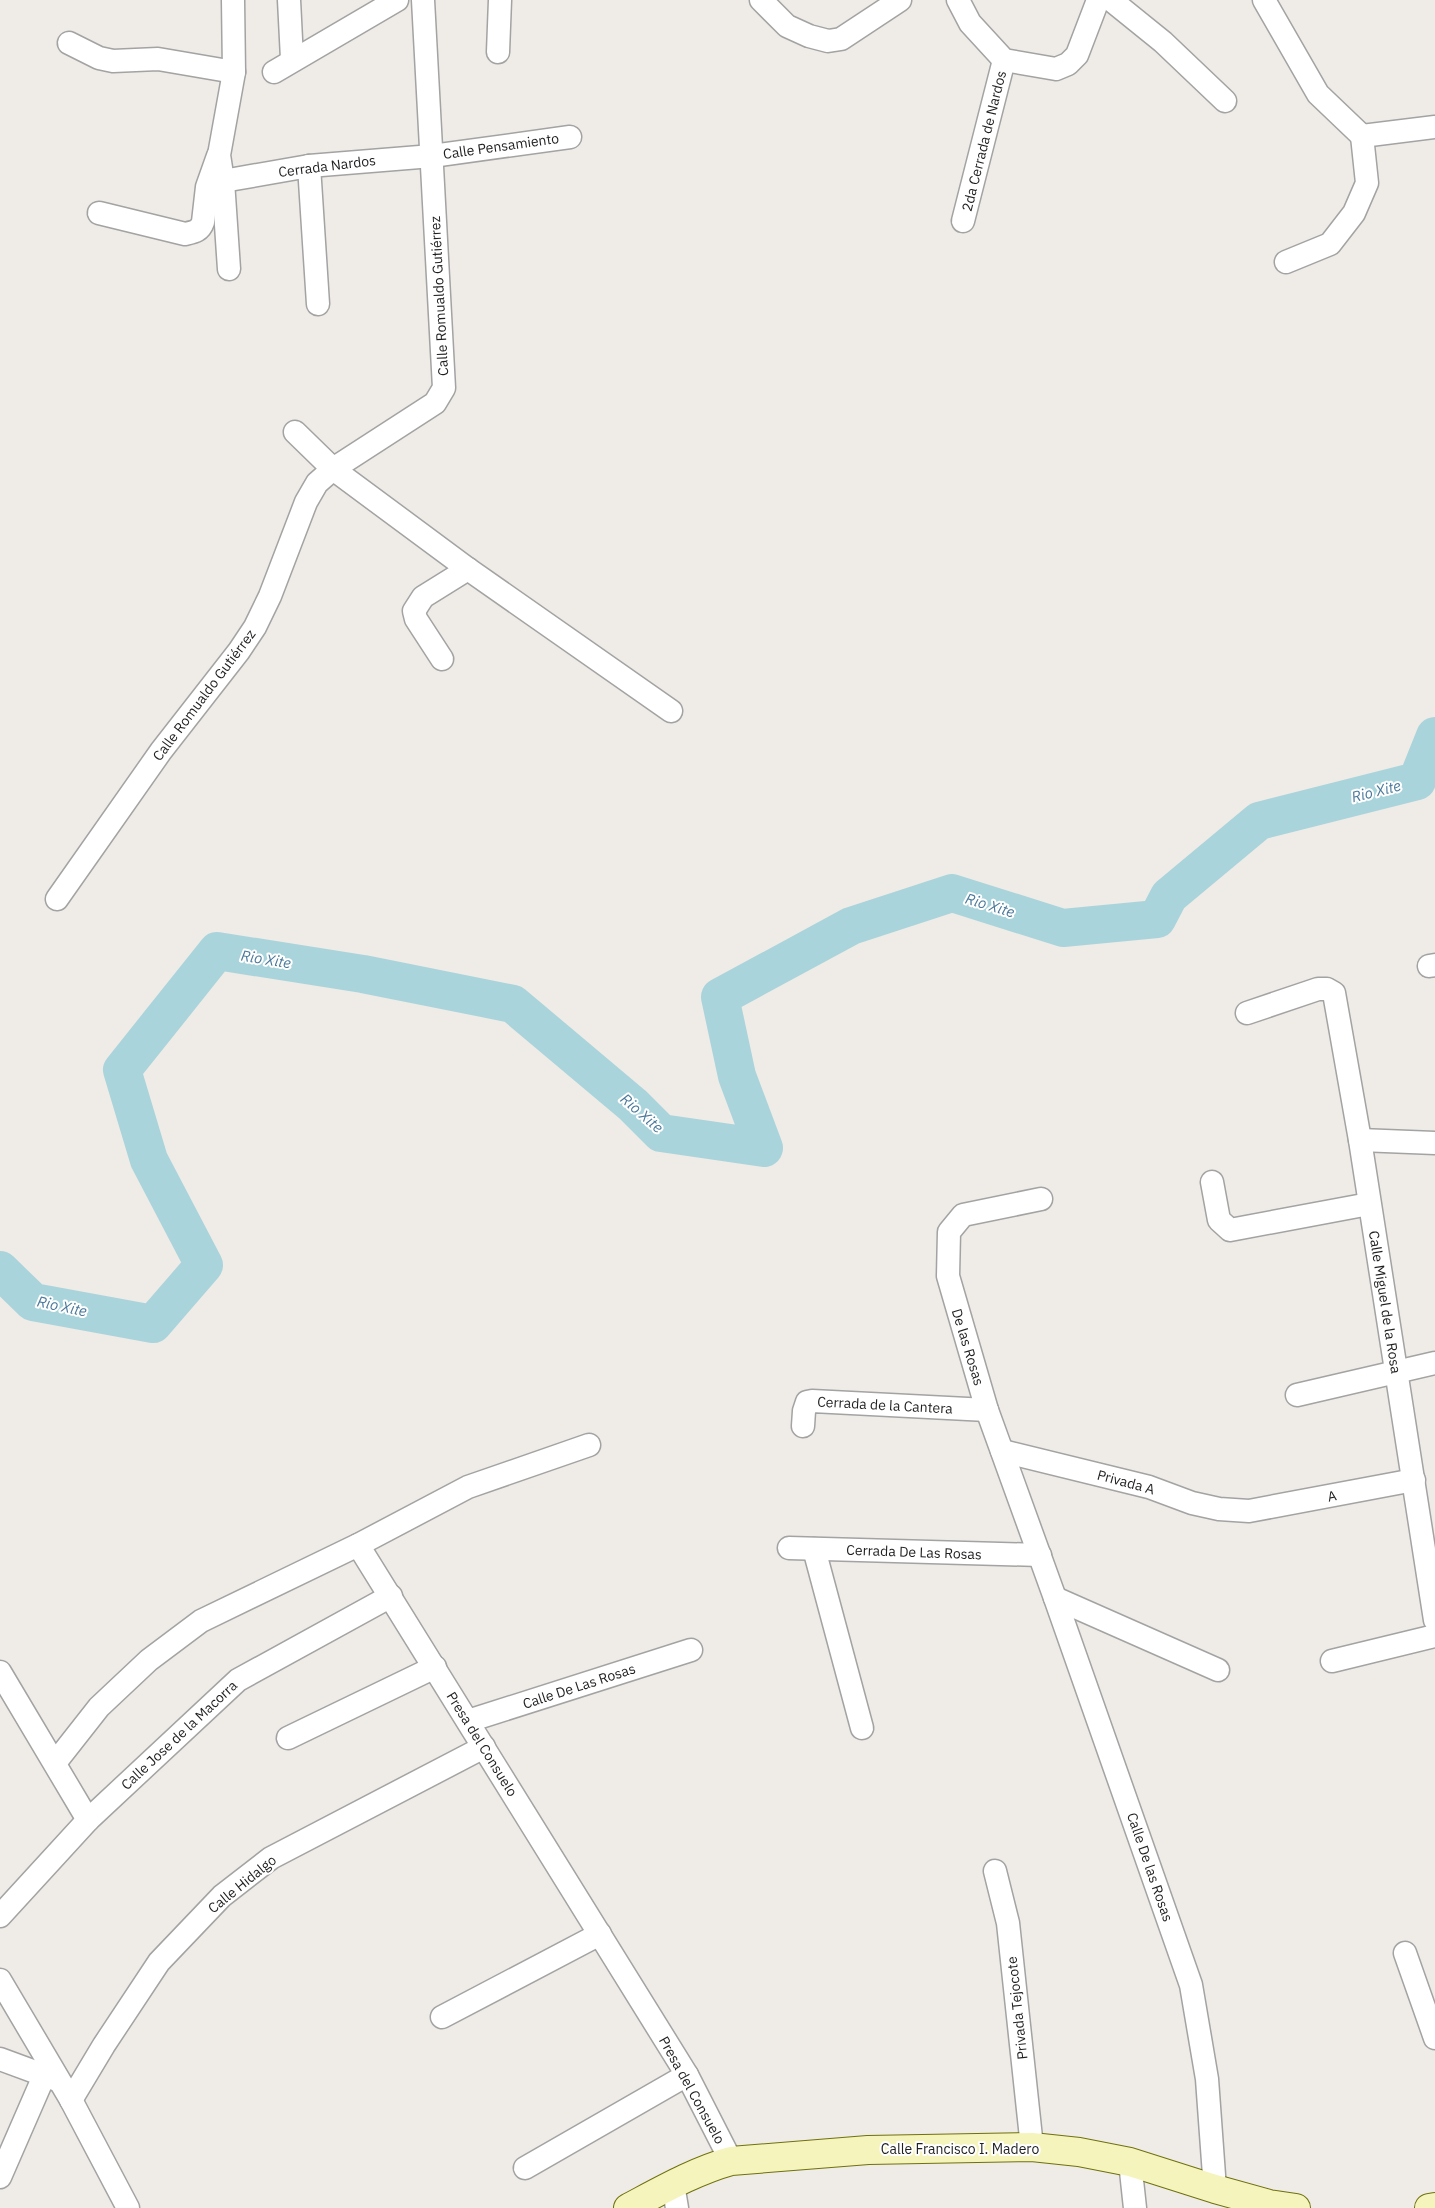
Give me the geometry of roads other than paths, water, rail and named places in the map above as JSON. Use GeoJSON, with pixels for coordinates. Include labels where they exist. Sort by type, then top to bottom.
{"type":"FeatureCollection","features":[{"type":"Feature","properties":{"kind":"street"},"geometry":{"type":"LineString","coordinates":[[99,212],[185,234],[198,230],[203,222],[206,188],[218,155],[234,72],[233,0]]}},
{"type":"Feature","properties":{"kind":"street"},"geometry":{"type":"LineString","coordinates":[[289,0],[283,66],[397,0]]}},
{"type":"Feature","properties":{"kind":"street","name":"Calle Romualdo Gutiérrez"},"geometry":{"type":"LineString","coordinates":[[57,899],[161,752],[239,651],[255,627],[270,596],[306,502],[317,483],[333,469],[435,404],[444,388],[423,0]]}},
{"type":"Feature","properties":{"kind":"street"},"geometry":{"type":"LineString","coordinates":[[498,52],[500,0]]}},
{"type":"Feature","properties":{"kind":"street"},"geometry":{"type":"LineString","coordinates":[[761,0],[787,26],[809,36],[828,41],[841,39],[900,0]]}},
{"type":"Feature","properties":{"kind":"street"},"geometry":{"type":"LineString","coordinates":[[958,0],[970,23],[1004,60],[1056,69],[1068,64],[1077,55],[1098,0]]}},
{"type":"Feature","properties":{"kind":"street"},"geometry":{"type":"LineString","coordinates":[[1111,0],[1163,42],[1225,101]]}},
{"type":"Feature","properties":{"kind":"street"},"geometry":{"type":"LineString","coordinates":[[1264,0],[1318,94],[1362,136],[1367,183],[1354,213],[1330,244],[1286,262]]}},
{"type":"Feature","properties":{"kind":"street"},"geometry":{"type":"LineString","coordinates":[[69,43],[98,58],[114,61],[167,60],[234,72]]}},
{"type":"Feature","properties":{"kind":"street","name":"2da Cerrada de Nardos"},"geometry":{"type":"LineString","coordinates":[[963,221],[1004,60]]}},
{"type":"Feature","properties":{"kind":"street"},"geometry":{"type":"LineString","coordinates":[[1362,136],[1435,127]]}},
{"type":"Feature","properties":{"kind":"street","name":"Calle Pensamiento"},"geometry":{"type":"LineString","coordinates":[[432,156],[570,137]]}},
{"type":"Feature","properties":{"kind":"street"},"geometry":{"type":"LineString","coordinates":[[218,155],[223,181],[229,269]]}},
{"type":"Feature","properties":{"kind":"street","name":"Cerrada Nardos"},"geometry":{"type":"LineString","coordinates":[[223,181],[308,166],[432,156]]}},
{"type":"Feature","properties":{"kind":"street"},"geometry":{"type":"LineString","coordinates":[[308,166],[318,304]]}},
{"type":"Feature","properties":{"kind":"street"},"geometry":{"type":"LineString","coordinates":[[295,432],[333,469],[468,569],[670,711]]}},
{"type":"Feature","properties":{"kind":"street"},"geometry":{"type":"LineString","coordinates":[[442,660],[416,619],[414,611],[423,597],[468,569]]}},
{"type":"Feature","properties":{"kind":"street","name":"Calle Miguel de la Rosa"},"geometry":{"type":"LineString","coordinates":[[1247,1013],[1304,992],[1327,989],[1334,993],[1360,1140],[1435,1620]]}},
{"type":"Feature","properties":{"kind":"street"},"geometry":{"type":"LineString","coordinates":[[1360,1140],[1435,1143]]}},
{"type":"Feature","properties":{"kind":"street"},"geometry":{"type":"LineString","coordinates":[[1212,1182],[1219,1220],[1230,1230],[1369,1204]]}},
{"type":"Feature","properties":{"kind":"street","name":"De las Rosas"},"geometry":{"type":"LineString","coordinates":[[1040,1555],[987,1410],[948,1276],[950,1232],[964,1215],[1041,1199]]}},
{"type":"Feature","properties":{"kind":"street"},"geometry":{"type":"LineString","coordinates":[[1297,1395],[1435,1363]]}},
{"type":"Feature","properties":{"kind":"street","name":"Cerrada de la Cantera"},"geometry":{"type":"LineString","coordinates":[[803,1426],[805,1407],[807,1402],[812,1401],[987,1410]]}},
{"type":"Feature","properties":{"kind":"street"},"geometry":{"type":"LineString","coordinates":[[55,1763],[99,1707],[149,1660],[201,1621],[358,1545],[468,1487],[589,1445]]}},
{"type":"Feature","properties":{"kind":"street","name":"Privada A"},"geometry":{"type":"LineString","coordinates":[[1002,1451],[1149,1487],[1192,1503],[1219,1509],[1249,1511]]}},
{"type":"Feature","properties":{"kind":"street","name":"A"},"geometry":{"type":"LineString","coordinates":[[1249,1511],[1414,1480]]}},
{"type":"Feature","properties":{"kind":"street","name":"Presa del Consuelo"},"geometry":{"type":"LineString","coordinates":[[358,1545],[687,2075],[731,2161]]}},
{"type":"Feature","properties":{"kind":"street","name":"Cerrada De Las Rosas"},"geometry":{"type":"LineString","coordinates":[[789,1548],[1040,1555]]}},
{"type":"Feature","properties":{"kind":"street"},"geometry":{"type":"LineString","coordinates":[[814,1549],[862,1728]]}},
{"type":"Feature","properties":{"kind":"street","name":"Calle De las Rosas"},"geometry":{"type":"LineString","coordinates":[[1040,1555],[1191,1985],[1207,2079],[1215,2189]]}},
{"type":"Feature","properties":{"kind":"street","name":"Calle Jose de la Macorra"},"geometry":{"type":"LineString","coordinates":[[0,1916],[88,1820],[238,1680],[390,1596]]}},
{"type":"Feature","properties":{"kind":"street"},"geometry":{"type":"LineString","coordinates":[[1055,1598],[1218,1670]]}},
{"type":"Feature","properties":{"kind":"street"},"geometry":{"type":"LineString","coordinates":[[1332,1661],[1435,1636]]}},
{"type":"Feature","properties":{"kind":"street","name":"Calle De Las Rosas"},"geometry":{"type":"LineString","coordinates":[[468,1721],[691,1650]]}},
{"type":"Feature","properties":{"kind":"street"},"geometry":{"type":"LineString","coordinates":[[288,1738],[435,1668]]}},
{"type":"Feature","properties":{"kind":"street"},"geometry":{"type":"LineString","coordinates":[[0,1672],[88,1820]]}},
{"type":"Feature","properties":{"kind":"street","name":"Calle Hidalgo"},"geometry":{"type":"LineString","coordinates":[[0,2177],[58,2086],[104,2045],[159,1962],[222,1896],[271,1858],[484,1747]]}},
{"type":"Feature","properties":{"kind":"street","name":"Privada Tejocote"},"geometry":{"type":"LineString","coordinates":[[995,1871],[1008,1923],[1032,2147]]}},
{"type":"Feature","properties":{"kind":"street"},"geometry":{"type":"LineString","coordinates":[[442,2017],[600,1934]]}},
{"type":"Feature","properties":{"kind":"street"},"geometry":{"type":"LineString","coordinates":[[1405,1952],[1435,2038]]}},
{"type":"Feature","properties":{"kind":"street"},"geometry":{"type":"LineString","coordinates":[[0,1980],[128,2208]]}},
{"type":"Feature","properties":{"kind":"street"},"geometry":{"type":"LineString","coordinates":[[0,2058],[58,2086]]}},
{"type":"Feature","properties":{"kind":"street"},"geometry":{"type":"LineString","coordinates":[[525,2168],[687,2075]]}},
{"type":"Feature","properties":{"kind":"street","name":"Calle Francisco I. Madero"},"geometry":{"type":"LineString","coordinates":[[628,2208],[675,2196],[712,2167],[731,2161],[868,2150],[1032,2147],[1080,2152],[1130,2162],[1269,2204],[1296,2208]]}},
{"type":"Feature","properties":{"kind":"street"},"geometry":{"type":"LineString","coordinates":[[1130,2162],[1135,2208]]}},
{"type":"Feature","properties":{"kind":"street"},"geometry":{"type":"LineString","coordinates":[[1429,2208],[1435,2207]]}},
{"type":"Feature","properties":{"kind":"waterway","name":"Rio Xite"},"geometry":{"type":"LineString","coordinates":[[0,1270],[33,1302],[153,1324],[204,1265],[149,1160],[122,1070],[217,951],[363,974],[513,1004],[633,1105],[661,1133],[764,1148],[737,1076],[720,997],[851,926],[952,893],[1063,928],[1157,919],[1169,896],[1259,821],[1417,781],[1435,736]]}}]}
